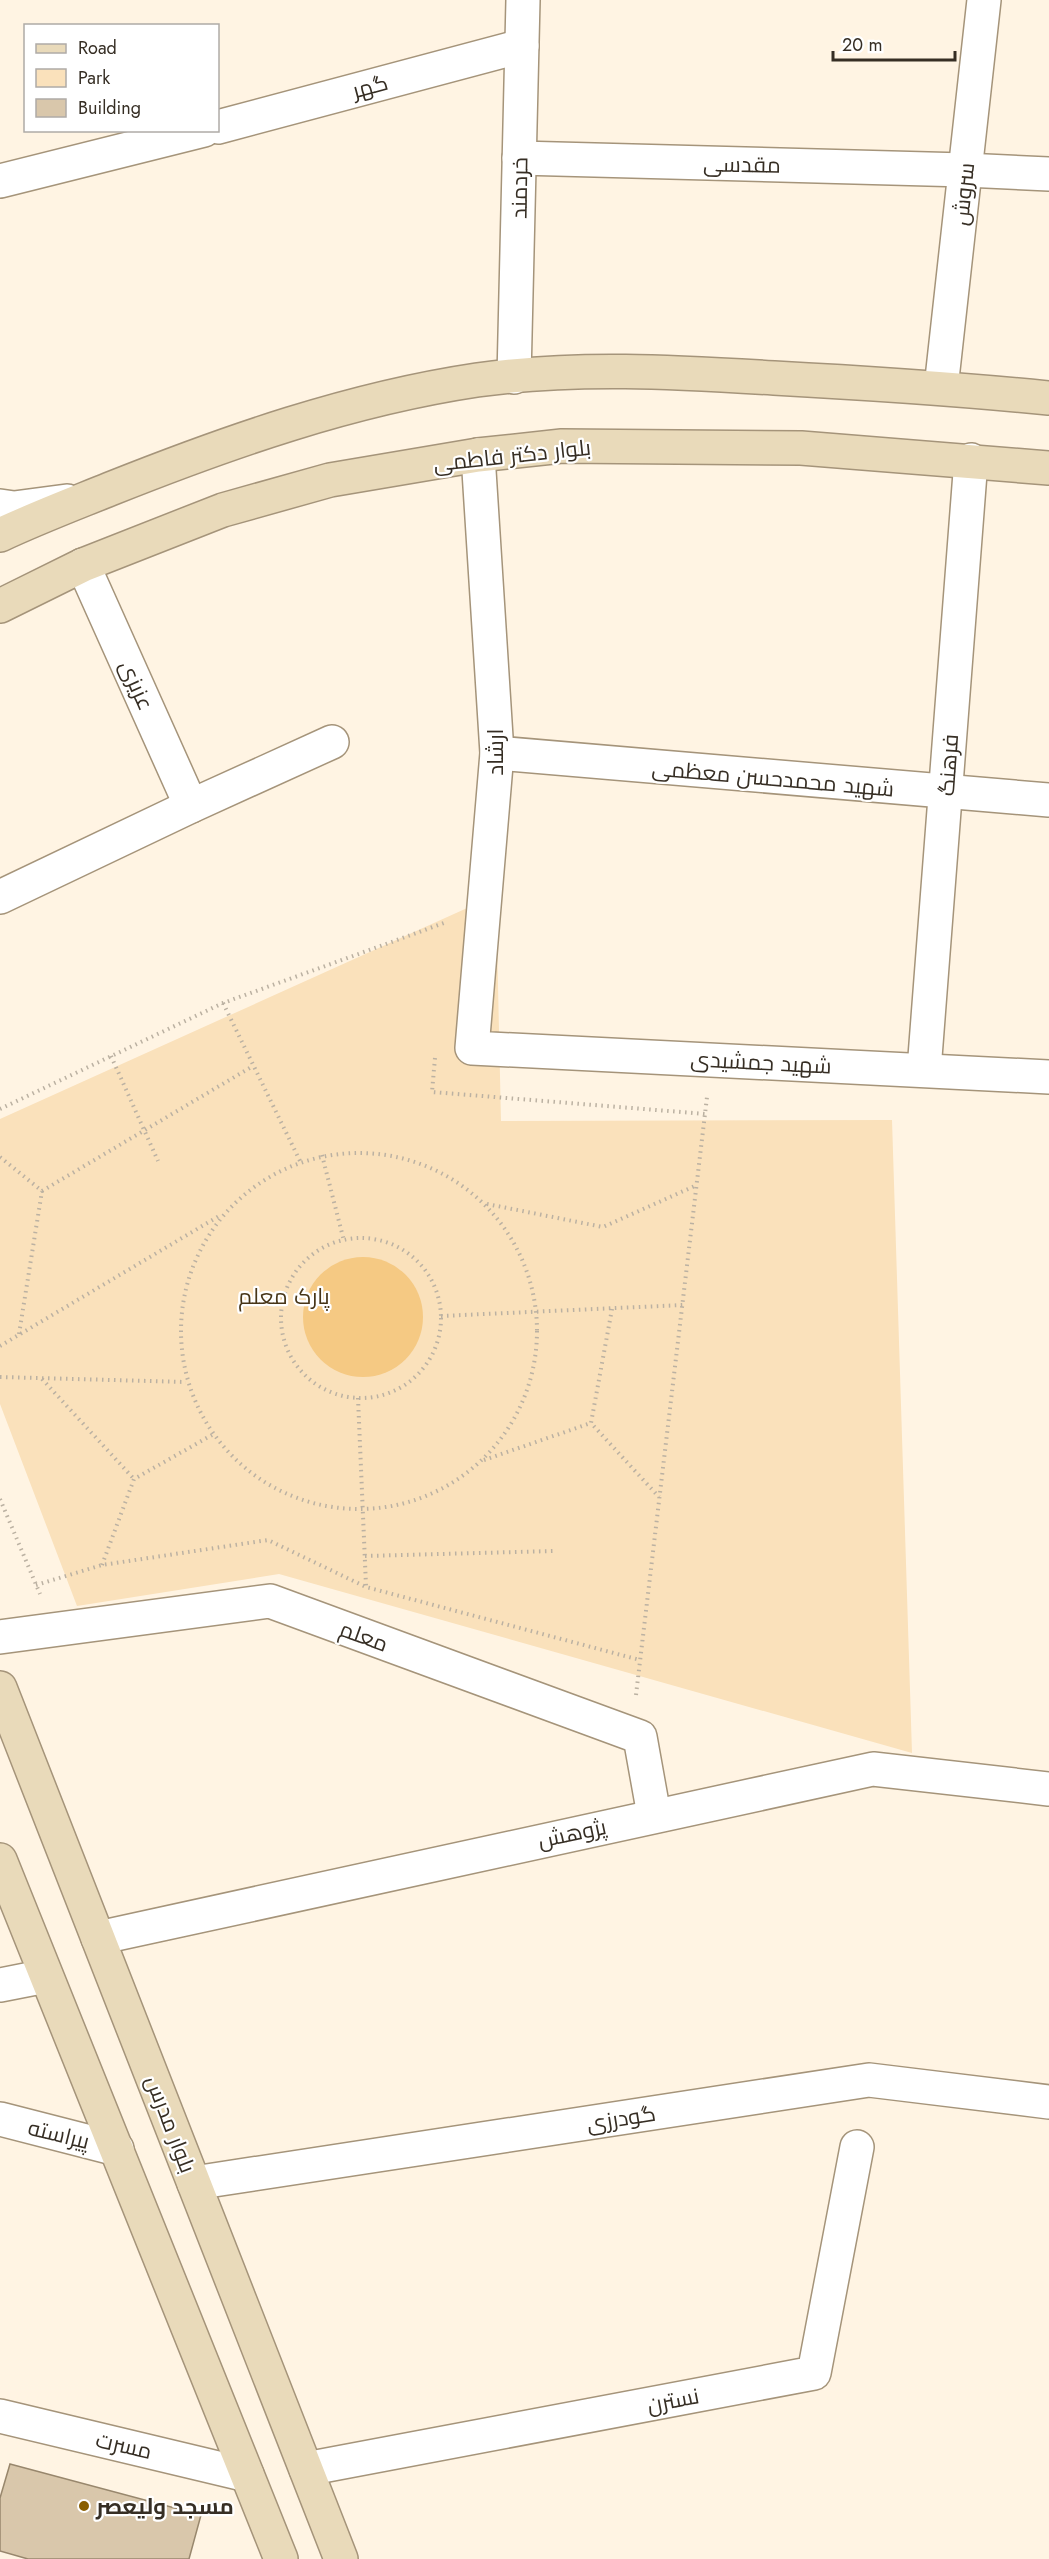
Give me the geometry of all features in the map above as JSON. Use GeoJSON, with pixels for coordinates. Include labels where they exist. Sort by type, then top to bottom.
{"type":"FeatureCollection","features":[{"type":"Feature","properties":{"kind":"main road"},"geometry":{"type":"LineString","coordinates":[[0,535],[190,457],[285,425],[384,398],[514,376],[618,370],[672,372],[941,388],[1049,398]]}},
{"type":"Feature","properties":{"kind":"main road","name":"بلوار دکتر فاطمی"},"geometry":{"type":"LineString","coordinates":[[0,606],[83,565],[223,510],[330,480],[478,455],[562,446],[801,448],[1049,468]]}},
{"type":"Feature","properties":{"kind":"main road","name":"بلوار مدرس"},"geometry":{"type":"LineString","coordinates":[[0,1688],[341,2559]]}},
{"type":"Feature","properties":{"kind":"main road"},"geometry":{"type":"LineString","coordinates":[[0,1860],[281,2559]]}},
{"type":"Feature","properties":{"kind":"street","name":"خردمند"},"geometry":{"type":"LineString","coordinates":[[514,376],[523,0]]}},
{"type":"Feature","properties":{"kind":"street","name":"سروش"},"geometry":{"type":"LineString","coordinates":[[941,388],[984,0]]}},
{"type":"Feature","properties":{"kind":"street","name":"گهر"},"geometry":{"type":"LineString","coordinates":[[219,127],[522,46]]}},
{"type":"Feature","properties":{"kind":"street"},"geometry":{"type":"LineString","coordinates":[[0,181],[196,132]]}},
{"type":"Feature","properties":{"kind":"street","name":"مقدسی"},"geometry":{"type":"LineString","coordinates":[[519,158],[1049,174]]}},
{"type":"Feature","properties":{"kind":"street","name":"ارشاد"},"geometry":{"type":"LineString","coordinates":[[472,1048],[497,753],[478,455]]}},
{"type":"Feature","properties":{"kind":"street","name":"فرهنگ"},"geometry":{"type":"LineString","coordinates":[[924,1070],[971,460]]}},
{"type":"Feature","properties":{"kind":"street"},"geometry":{"type":"LineString","coordinates":[[0,506],[14,508],[90,498]]}},
{"type":"Feature","properties":{"kind":"street","name":"عزیزی"},"geometry":{"type":"LineString","coordinates":[[83,565],[191,806]]}},
{"type":"Feature","properties":{"kind":"street"},"geometry":{"type":"LineString","coordinates":[[0,897],[332,742]]}},
{"type":"Feature","properties":{"kind":"street","name":"شهید محمدحسن معظمی"},"geometry":{"type":"LineString","coordinates":[[497,753],[1049,800]]}},
{"type":"Feature","properties":{"kind":"street","name":"شهید جمشیدی"},"geometry":{"type":"LineString","coordinates":[[472,1048],[1049,1077]]}},
{"type":"Feature","properties":{"kind":"street","name":"معلم"},"geometry":{"type":"LineString","coordinates":[[0,1637],[270,1601],[631,1734]]}},
{"type":"Feature","properties":{"kind":"street"},"geometry":{"type":"LineString","coordinates":[[631,1734],[640,1737],[654,1815]]}},
{"type":"Feature","properties":{"kind":"street","name":"پژوهش"},"geometry":{"type":"LineString","coordinates":[[98,1938],[873,1769],[1049,1789]]}},
{"type":"Feature","properties":{"kind":"street"},"geometry":{"type":"LineString","coordinates":[[0,1984],[46,1976]]}},
{"type":"Feature","properties":{"kind":"street","name":"گودرزی"},"geometry":{"type":"LineString","coordinates":[[194,2183],[868,2080],[1049,2102]]}},
{"type":"Feature","properties":{"kind":"street","name":"پیراسته"},"geometry":{"type":"LineString","coordinates":[[0,2119],[117,2149]]}},
{"type":"Feature","properties":{"kind":"street","name":"نسترن"},"geometry":{"type":"LineString","coordinates":[[306,2469],[814,2373],[857,2146]]}},
{"type":"Feature","properties":{"kind":"street","name":"مسرت"},"geometry":{"type":"LineString","coordinates":[[0,2416],[247,2475]]}},
{"type":"Feature","properties":{"kind":"path"},"geometry":{"type":"LineString","coordinates":[[0,1109],[223,1004],[445,923],[445,932]]}},
{"type":"Feature","properties":{"kind":"path"},"geometry":{"type":"LineString","coordinates":[[223,1004],[301,1163]]}},
{"type":"Feature","properties":{"kind":"path"},"geometry":{"type":"LineString","coordinates":[[111,1056],[158,1161]]}},
{"type":"Feature","properties":{"kind":"path"},"geometry":{"type":"LineString","coordinates":[[436,1056],[432,1092],[706,1114]]}},
{"type":"Feature","properties":{"kind":"path"},"geometry":{"type":"LineString","coordinates":[[631,1734],[698,1185],[709,1060]]}},
{"type":"Feature","properties":{"kind":"path"},"geometry":{"type":"LineString","coordinates":[[42,1191],[253,1066]]}},
{"type":"Feature","properties":{"kind":"path"},"geometry":{"type":"LineString","coordinates":[[0,1346],[221,1215],[267,1177],[322,1155],[381,1152],[439,1169],[486,1203],[521,1251],[539,1311],[535,1368],[513,1422],[475,1468],[424,1498],[363,1511],[307,1503],[254,1477],[212,1435],[186,1382],[179,1323],[191,1266],[221,1215]]}},
{"type":"Feature","properties":{"kind":"path"},"geometry":{"type":"LineString","coordinates":[[322,1155],[344,1241]]}},
{"type":"Feature","properties":{"kind":"path"},"geometry":{"type":"LineString","coordinates":[[0,1157],[42,1191]]}},
{"type":"Feature","properties":{"kind":"path"},"geometry":{"type":"LineString","coordinates":[[486,1203],[603,1227],[698,1185]]}},
{"type":"Feature","properties":{"kind":"path"},"geometry":{"type":"LineString","coordinates":[[19,1334],[42,1191]]}},
{"type":"Feature","properties":{"kind":"path"},"geometry":{"type":"LineString","coordinates":[[353,1238],[380,1240],[406,1251],[425,1270],[438,1294],[441,1316],[436,1347],[422,1371],[402,1387],[379,1396],[358,1398],[329,1392],[308,1378],[292,1359],[283,1336],[281,1310],[289,1284],[304,1262],[327,1246],[344,1241],[353,1238]]}},
{"type":"Feature","properties":{"kind":"path"},"geometry":{"type":"LineString","coordinates":[[441,1316],[683,1305]]}},
{"type":"Feature","properties":{"kind":"path"},"geometry":{"type":"LineString","coordinates":[[591,1423],[612,1309]]}},
{"type":"Feature","properties":{"kind":"path"},"geometry":{"type":"LineString","coordinates":[[0,1377],[186,1382]]}},
{"type":"Feature","properties":{"kind":"path"},"geometry":{"type":"LineString","coordinates":[[42,1379],[134,1479]]}},
{"type":"Feature","properties":{"kind":"path"},"geometry":{"type":"LineString","coordinates":[[358,1398],[366,1587]]}},
{"type":"Feature","properties":{"kind":"path"},"geometry":{"type":"LineString","coordinates":[[591,1423],[660,1498]]}},
{"type":"Feature","properties":{"kind":"path"},"geometry":{"type":"LineString","coordinates":[[482,1460],[591,1423]]}},
{"type":"Feature","properties":{"kind":"path"},"geometry":{"type":"LineString","coordinates":[[102,1564],[134,1479],[212,1435]]}},
{"type":"Feature","properties":{"kind":"path"},"geometry":{"type":"LineString","coordinates":[[0,1499],[55,1631]]}},
{"type":"Feature","properties":{"kind":"path"},"geometry":{"type":"LineString","coordinates":[[365,1556],[554,1551]]}},
{"type":"Feature","properties":{"kind":"green space","name":"پارک معلم"},"geometry":{"type":"Polygon","coordinates":[[[496,895],[501,1121],[892,1120],[912,1753],[279,1574],[77,1606],[0,1404],[0,1119],[496,895]]]}},
{"type":"Feature","properties":{"kind":"shaded area"},"geometry":{"type":"Polygon","coordinates":[[[363,1257],[386,1262],[405,1275],[418,1294],[423,1317],[418,1340],[405,1359],[386,1372],[363,1377],[340,1372],[321,1359],[308,1340],[303,1317],[308,1294],[321,1275],[340,1262],[363,1257]]]}},
{"type":"Feature","properties":{"kind":"building","name":"مسجد ولیعصر"},"geometry":{"type":"Polygon","coordinates":[[[10,2464],[201,2515],[189,2559],[28,2559],[0,2551],[0,2498],[10,2464]]]}},
{"type":"Feature","properties":{"kind":"place","name":"مسجد ولیعصر"},"geometry":{"type":"Point","coordinates":[84,2506]}}]}
